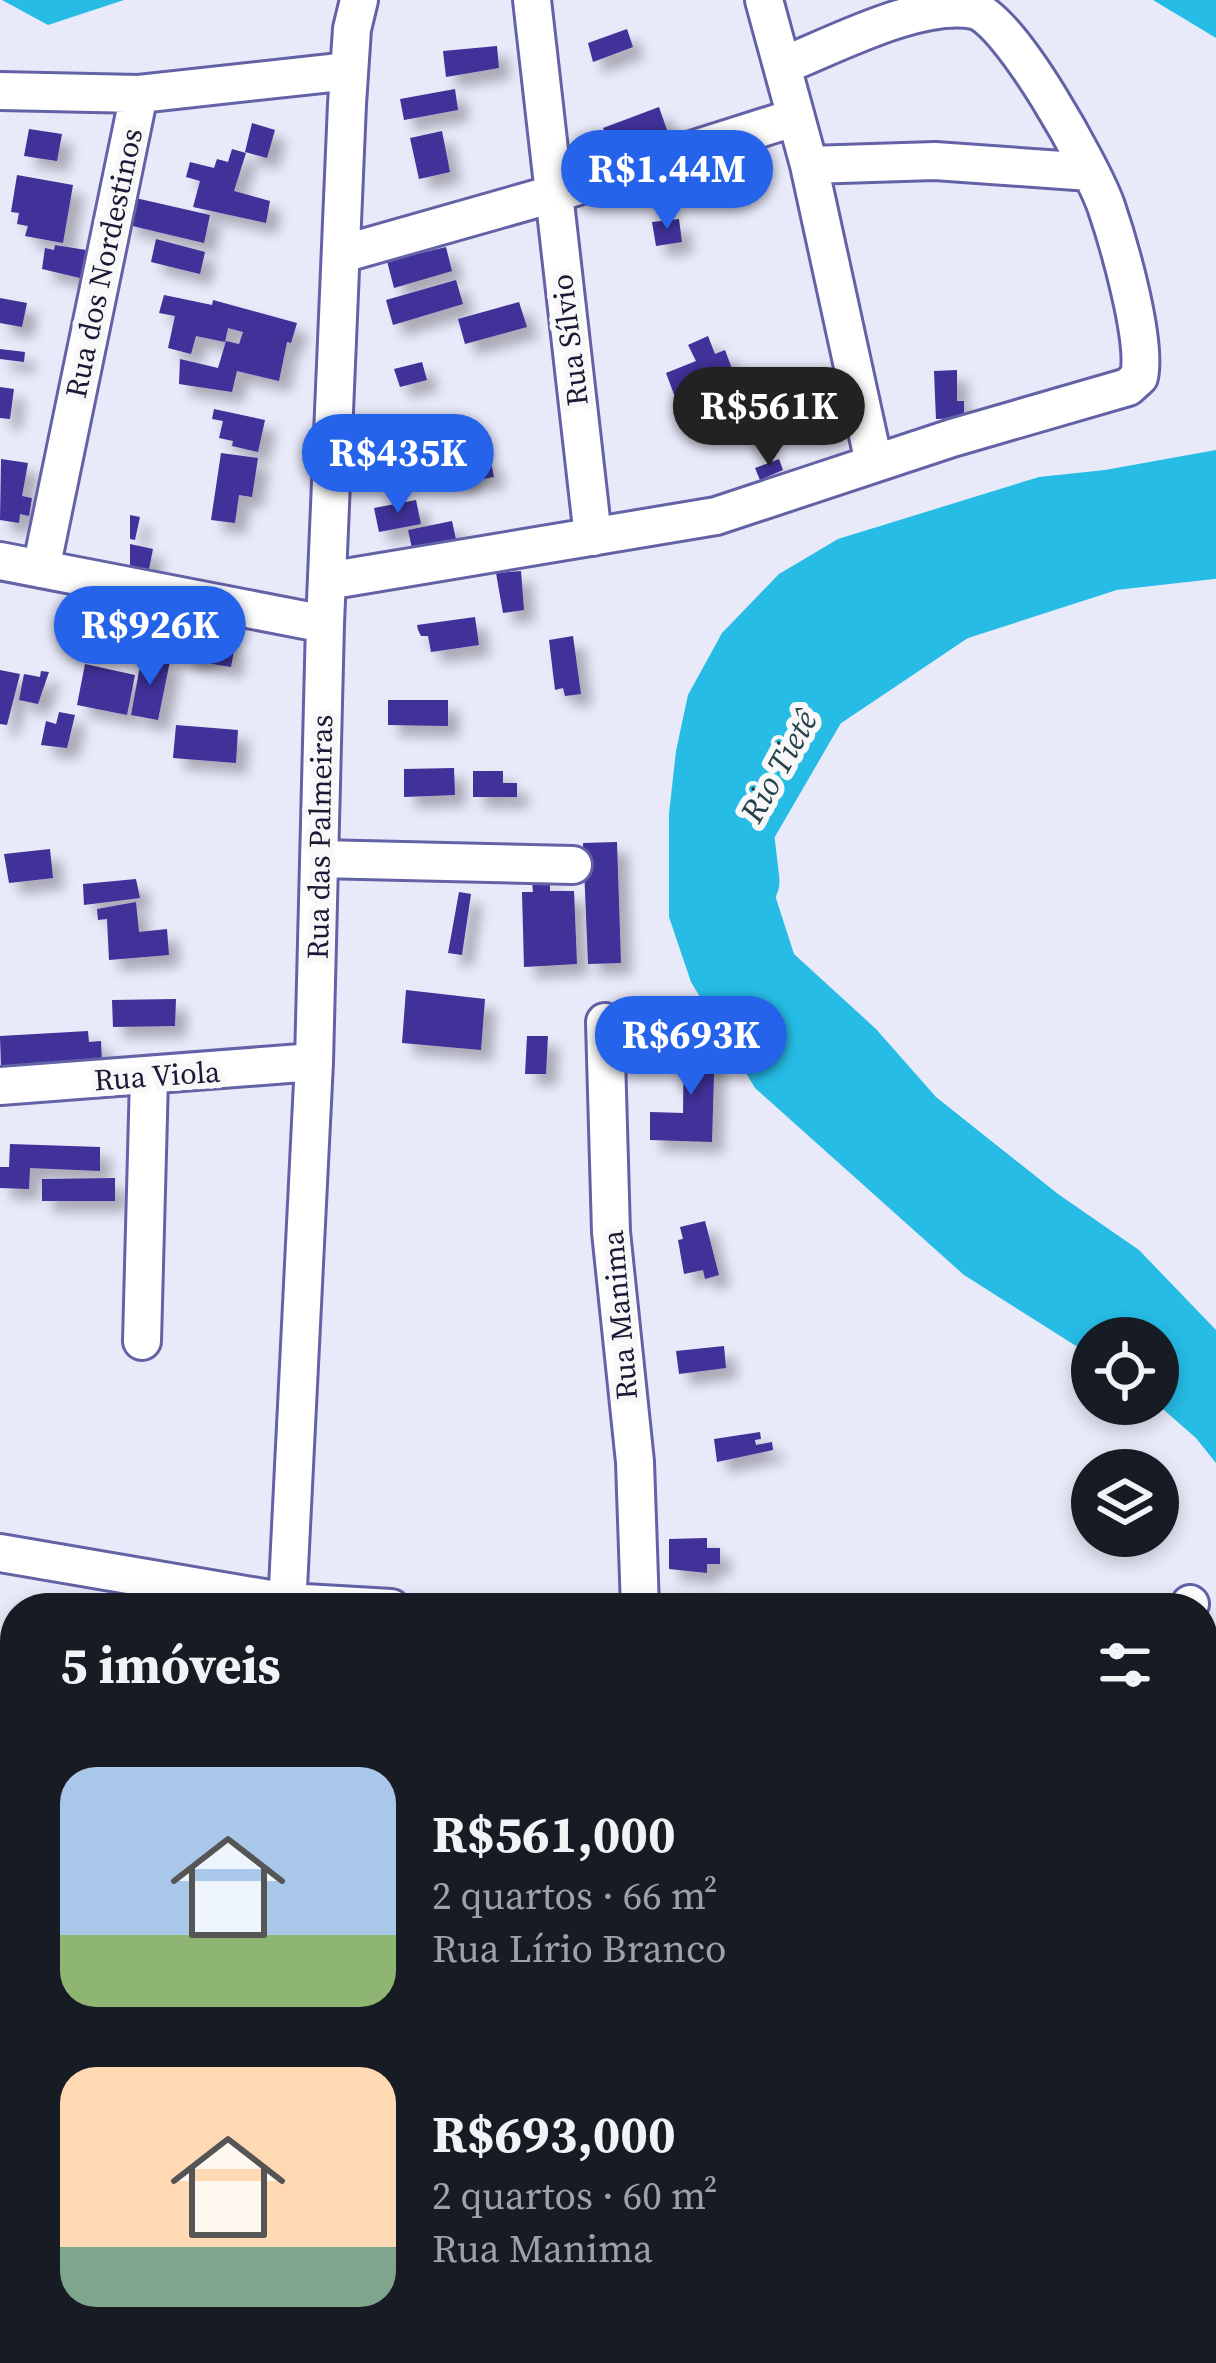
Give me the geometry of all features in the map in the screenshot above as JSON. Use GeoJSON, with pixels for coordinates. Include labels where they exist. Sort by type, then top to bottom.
{"type":"FeatureCollection","features":[{"type":"Feature","properties":{"kind":"street","name":"Rua das Palmeiras"},"geometry":{"type":"LineString","coordinates":[[288,1593],[314,1062],[326,580],[349,71],[359,0]]}},
{"type":"Feature","properties":{"kind":"street","name":"Rua Sílvio"},"geometry":{"type":"LineString","coordinates":[[532,0],[593,537]]}},
{"type":"Feature","properties":{"kind":"street"},"geometry":{"type":"LineString","coordinates":[[764,0],[809,165],[874,463]]}},
{"type":"Feature","properties":{"kind":"street"},"geometry":{"type":"LineString","coordinates":[[326,580],[716,516],[1128,387],[1139,377],[1142,348],[1098,189],[994,20],[980,10],[938,6],[782,66]]}},
{"type":"Feature","properties":{"kind":"street","name":"Rua dos Nordestinos"},"geometry":{"type":"LineString","coordinates":[[41,568],[139,94],[349,71]]}},
{"type":"Feature","properties":{"kind":"street"},"geometry":{"type":"LineString","coordinates":[[0,91],[139,94]]}},
{"type":"Feature","properties":{"kind":"street"},"geometry":{"type":"LineString","coordinates":[[342,254],[554,194],[796,117]]}},
{"type":"Feature","properties":{"kind":"street"},"geometry":{"type":"LineString","coordinates":[[809,165],[935,161],[1098,189]]}},
{"type":"Feature","properties":{"kind":"street"},"geometry":{"type":"LineString","coordinates":[[0,561],[325,624]]}},
{"type":"Feature","properties":{"kind":"street"},"geometry":{"type":"LineString","coordinates":[[319,860],[573,865]]}},
{"type":"Feature","properties":{"kind":"street","name":"Rua Manima"},"geometry":{"type":"LineString","coordinates":[[605,1022],[610,1210],[635,1462],[639,1593]]}},
{"type":"Feature","properties":{"kind":"street","name":"Rua Viola"},"geometry":{"type":"LineString","coordinates":[[0,1086],[314,1062]]}},
{"type":"Feature","properties":{"kind":"street"},"geometry":{"type":"LineString","coordinates":[[142,1341],[149,1078]]}},
{"type":"Feature","properties":{"kind":"street"},"geometry":{"type":"LineString","coordinates":[[0,1552],[222,1593]]}},
{"type":"Feature","properties":{"kind":"water"},"geometry":{"type":"Polygon","coordinates":[[[2,0],[124,0],[48,25],[2,0]]]}},
{"type":"Feature","properties":{"kind":"water"},"geometry":{"type":"Polygon","coordinates":[[[1153,0],[1216,0],[1216,38],[1153,0]]]}},
{"type":"Feature","properties":{"kind":"water","name":"Rio Tietê"},"geometry":{"type":"Polygon","coordinates":[[[1216,450],[1216,545],[992,580],[794,707],[760,773],[773,889],[794,954],[876,1029],[936,1097],[1058,1194],[1139,1250],[1216,1330],[1216,1463],[1179,1423],[1179,1317],[1071,1317],[1071,1343],[964,1275],[755,1088],[691,982],[669,917],[669,814],[688,695],[722,633],[779,574],[838,539],[1039,477],[1216,450]]]}},
{"type":"Feature","properties":{"kind":"building"},"geometry":{"type":"Polygon","coordinates":[[[627,29],[633,47],[593,62],[588,43],[627,29]]]}},
{"type":"Feature","properties":{"kind":"building"},"geometry":{"type":"Polygon","coordinates":[[[497,46],[499,68],[446,77],[443,51],[497,46]]]}},
{"type":"Feature","properties":{"kind":"building"},"geometry":{"type":"Polygon","coordinates":[[[455,89],[458,110],[404,120],[400,99],[455,89]]]}},
{"type":"Feature","properties":{"kind":"building"},"geometry":{"type":"Polygon","coordinates":[[[659,107],[667,130],[612,151],[603,128],[659,107]]]}},
{"type":"Feature","properties":{"kind":"building"},"geometry":{"type":"Polygon","coordinates":[[[252,123],[275,130],[267,158],[245,152],[252,123]]]}},
{"type":"Feature","properties":{"kind":"building"},"geometry":{"type":"Polygon","coordinates":[[[29,129],[62,134],[57,161],[24,156],[29,129]]]}},
{"type":"Feature","properties":{"kind":"building"},"geometry":{"type":"Polygon","coordinates":[[[442,131],[450,172],[419,179],[410,138],[442,131]]]}},
{"type":"Feature","properties":{"kind":"building"},"geometry":{"type":"Polygon","coordinates":[[[232,149],[246,153],[234,191],[270,201],[266,223],[193,207],[200,181],[186,177],[190,162],[214,168],[217,159],[228,162],[232,149]]]}},
{"type":"Feature","properties":{"kind":"building"},"geometry":{"type":"Polygon","coordinates":[[[17,175],[73,185],[63,243],[25,236],[28,226],[17,224],[19,213],[11,212],[17,175]]]}},
{"type":"Feature","properties":{"kind":"building"},"geometry":{"type":"Polygon","coordinates":[[[131,197],[210,215],[204,243],[124,224],[131,197]]]}},
{"type":"Feature","properties":{"kind":"building"},"geometry":{"type":"Polygon","coordinates":[[[679,219],[682,242],[656,246],[652,222],[679,219]]]}},
{"type":"Feature","properties":{"kind":"building"},"geometry":{"type":"Polygon","coordinates":[[[156,239],[205,252],[200,274],[151,262],[156,239]]]}},
{"type":"Feature","properties":{"kind":"building"},"geometry":{"type":"Polygon","coordinates":[[[55,245],[86,250],[80,278],[42,269],[45,248],[54,250],[55,245]]]}},
{"type":"Feature","properties":{"kind":"building"},"geometry":{"type":"Polygon","coordinates":[[[446,247],[452,271],[394,288],[387,261],[446,247]]]}},
{"type":"Feature","properties":{"kind":"building"},"geometry":{"type":"Polygon","coordinates":[[[456,280],[463,304],[393,325],[386,300],[456,280]]]}},
{"type":"Feature","properties":{"kind":"building"},"geometry":{"type":"Polygon","coordinates":[[[164,295],[212,305],[213,300],[297,323],[291,343],[287,342],[279,381],[237,371],[232,392],[179,384],[180,359],[218,368],[226,341],[239,344],[243,332],[228,328],[225,342],[196,336],[191,354],[168,348],[175,316],[159,313],[164,295]]]}},
{"type":"Feature","properties":{"kind":"building"},"geometry":{"type":"Polygon","coordinates":[[[0,298],[27,303],[22,327],[0,323],[0,298]]]}},
{"type":"Feature","properties":{"kind":"building"},"geometry":{"type":"Polygon","coordinates":[[[519,302],[527,327],[465,344],[458,319],[519,302]]]}},
{"type":"Feature","properties":{"kind":"building"},"geometry":{"type":"Polygon","coordinates":[[[708,336],[715,354],[725,350],[734,374],[675,397],[666,373],[696,361],[688,345],[708,336]]]}},
{"type":"Feature","properties":{"kind":"building"},"geometry":{"type":"Polygon","coordinates":[[[0,349],[25,352],[24,362],[0,359],[0,349]]]}},
{"type":"Feature","properties":{"kind":"building"},"geometry":{"type":"Polygon","coordinates":[[[422,362],[427,380],[400,387],[394,369],[422,362]]]}},
{"type":"Feature","properties":{"kind":"building"},"geometry":{"type":"Polygon","coordinates":[[[957,370],[957,401],[964,401],[964,418],[936,419],[934,371],[957,370]]]}},
{"type":"Feature","properties":{"kind":"building"},"geometry":{"type":"Polygon","coordinates":[[[744,372],[751,388],[740,392],[734,377],[744,372]]]}},
{"type":"Feature","properties":{"kind":"building"},"geometry":{"type":"Polygon","coordinates":[[[0,387],[14,389],[10,419],[0,418],[0,387]]]}},
{"type":"Feature","properties":{"kind":"building"},"geometry":{"type":"Polygon","coordinates":[[[214,409],[265,420],[258,452],[219,438],[223,421],[212,419],[214,409]]]}},
{"type":"Feature","properties":{"kind":"building"},"geometry":{"type":"Polygon","coordinates":[[[767,411],[771,432],[745,442],[738,423],[767,411]]]}},
{"type":"Feature","properties":{"kind":"building"},"geometry":{"type":"Polygon","coordinates":[[[435,437],[440,458],[383,472],[379,450],[435,437]]]}},
{"type":"Feature","properties":{"kind":"building"},"geometry":{"type":"Polygon","coordinates":[[[221,453],[258,458],[252,497],[239,495],[235,523],[211,520],[221,453]]]}},
{"type":"Feature","properties":{"kind":"building"},"geometry":{"type":"Polygon","coordinates":[[[490,457],[494,477],[456,484],[452,464],[490,457]]]}},
{"type":"Feature","properties":{"kind":"building"},"geometry":{"type":"Polygon","coordinates":[[[1,459],[28,463],[22,496],[32,498],[29,516],[20,514],[19,523],[0,520],[1,459]]]}},
{"type":"Feature","properties":{"kind":"building"},"geometry":{"type":"Polygon","coordinates":[[[779,459],[783,470],[760,480],[755,468],[779,459]]]}},
{"type":"Feature","properties":{"kind":"building"},"geometry":{"type":"Polygon","coordinates":[[[416,500],[421,524],[379,532],[374,508],[416,500]]]}},
{"type":"Feature","properties":{"kind":"building"},"geometry":{"type":"Polygon","coordinates":[[[130,515],[140,517],[135,540],[130,539],[130,515]]]}},
{"type":"Feature","properties":{"kind":"building"},"geometry":{"type":"Polygon","coordinates":[[[452,521],[457,544],[413,553],[408,530],[452,521]]]}},
{"type":"Feature","properties":{"kind":"building"},"geometry":{"type":"Polygon","coordinates":[[[130,544],[153,549],[148,574],[130,570],[130,544]]]}},
{"type":"Feature","properties":{"kind":"building"},"geometry":{"type":"Polygon","coordinates":[[[521,571],[524,610],[503,613],[496,573],[521,571]]]}},
{"type":"Feature","properties":{"kind":"building"},"geometry":{"type":"Polygon","coordinates":[[[475,617],[479,645],[431,652],[428,636],[421,636],[417,625],[475,617]]]}},
{"type":"Feature","properties":{"kind":"building"},"geometry":{"type":"Polygon","coordinates":[[[186,636],[227,639],[227,644],[235,645],[231,667],[182,659],[186,636]]]}},
{"type":"Feature","properties":{"kind":"building"},"geometry":{"type":"Polygon","coordinates":[[[573,636],[581,694],[565,696],[563,688],[555,690],[549,640],[573,636]]]}},
{"type":"Feature","properties":{"kind":"building"},"geometry":{"type":"Polygon","coordinates":[[[142,655],[170,661],[158,720],[131,715],[142,655]]]}},
{"type":"Feature","properties":{"kind":"building"},"geometry":{"type":"Polygon","coordinates":[[[85,664],[135,675],[127,715],[77,705],[85,664]]]}},
{"type":"Feature","properties":{"kind":"building"},"geometry":{"type":"Polygon","coordinates":[[[0,670],[20,674],[7,725],[0,724],[0,670]]]}},
{"type":"Feature","properties":{"kind":"building"},"geometry":{"type":"Polygon","coordinates":[[[41,671],[49,672],[38,704],[19,700],[24,674],[40,677],[41,671]]]}},
{"type":"Feature","properties":{"kind":"building"},"geometry":{"type":"Polygon","coordinates":[[[388,700],[448,700],[448,726],[388,725],[388,700]]]}},
{"type":"Feature","properties":{"kind":"building"},"geometry":{"type":"Polygon","coordinates":[[[59,712],[75,715],[67,748],[41,745],[46,721],[56,724],[59,712]]]}},
{"type":"Feature","properties":{"kind":"building"},"geometry":{"type":"Polygon","coordinates":[[[176,725],[238,730],[236,763],[173,758],[176,725]]]}},
{"type":"Feature","properties":{"kind":"building"},"geometry":{"type":"Polygon","coordinates":[[[454,768],[455,795],[404,797],[404,769],[454,768]]]}},
{"type":"Feature","properties":{"kind":"building"},"geometry":{"type":"Polygon","coordinates":[[[473,771],[503,771],[503,783],[517,783],[517,797],[473,797],[473,771]]]}},
{"type":"Feature","properties":{"kind":"building"},"geometry":{"type":"Polygon","coordinates":[[[617,842],[621,963],[588,964],[583,843],[617,842]]]}},
{"type":"Feature","properties":{"kind":"building"},"geometry":{"type":"Polygon","coordinates":[[[50,849],[53,878],[9,883],[4,854],[50,849]]]}},
{"type":"Feature","properties":{"kind":"building"},"geometry":{"type":"Polygon","coordinates":[[[136,879],[140,898],[84,905],[83,884],[136,879]]]}},
{"type":"Feature","properties":{"kind":"building"},"geometry":{"type":"Polygon","coordinates":[[[550,880],[550,891],[574,891],[577,964],[524,967],[522,892],[533,892],[532,881],[550,880]]]}},
{"type":"Feature","properties":{"kind":"building"},"geometry":{"type":"Polygon","coordinates":[[[459,892],[471,894],[462,955],[448,953],[459,892]]]}},
{"type":"Feature","properties":{"kind":"building"},"geometry":{"type":"Polygon","coordinates":[[[136,902],[139,932],[167,929],[169,955],[109,960],[107,919],[98,920],[97,909],[136,902]]]}},
{"type":"Feature","properties":{"kind":"building"},"geometry":{"type":"Polygon","coordinates":[[[406,990],[485,999],[481,1050],[402,1043],[406,990]]]}},
{"type":"Feature","properties":{"kind":"building"},"geometry":{"type":"Polygon","coordinates":[[[176,999],[175,1026],[113,1027],[112,1000],[176,999]]]}},
{"type":"Feature","properties":{"kind":"building"},"geometry":{"type":"Polygon","coordinates":[[[88,1031],[89,1042],[101,1041],[102,1064],[1,1069],[0,1036],[88,1031]]]}},
{"type":"Feature","properties":{"kind":"building"},"geometry":{"type":"Polygon","coordinates":[[[527,1036],[548,1036],[546,1074],[525,1074],[527,1036]]]}},
{"type":"Feature","properties":{"kind":"building"},"geometry":{"type":"Polygon","coordinates":[[[684,1038],[715,1040],[712,1142],[650,1140],[650,1112],[683,1113],[684,1038]]]}},
{"type":"Feature","properties":{"kind":"building"},"geometry":{"type":"Polygon","coordinates":[[[10,1144],[100,1147],[100,1171],[30,1168],[29,1189],[0,1188],[0,1167],[9,1167],[10,1144]]]}},
{"type":"Feature","properties":{"kind":"building"},"geometry":{"type":"Polygon","coordinates":[[[115,1178],[115,1201],[42,1201],[42,1179],[115,1178]]]}},
{"type":"Feature","properties":{"kind":"building"},"geometry":{"type":"Polygon","coordinates":[[[705,1221],[719,1275],[705,1279],[703,1270],[684,1274],[678,1240],[683,1239],[680,1227],[705,1221]]]}},
{"type":"Feature","properties":{"kind":"building"},"geometry":{"type":"Polygon","coordinates":[[[724,1346],[726,1368],[679,1374],[676,1351],[724,1346]]]}},
{"type":"Feature","properties":{"kind":"building"},"geometry":{"type":"Polygon","coordinates":[[[760,1432],[756,1445],[772,1442],[773,1450],[717,1462],[714,1439],[760,1432]]]}},
{"type":"Feature","properties":{"kind":"building"},"geometry":{"type":"Polygon","coordinates":[[[707,1538],[707,1548],[720,1548],[720,1564],[707,1564],[707,1573],[669,1569],[669,1539],[707,1538]]]}},
{"type":"Feature","properties":{"kind":"waterway","name":"Rio Tietê"},"geometry":{"type":"LineString","coordinates":[[745,881],[739,830],[815,699],[952,607],[1110,556],[1216,544]]}}]}
